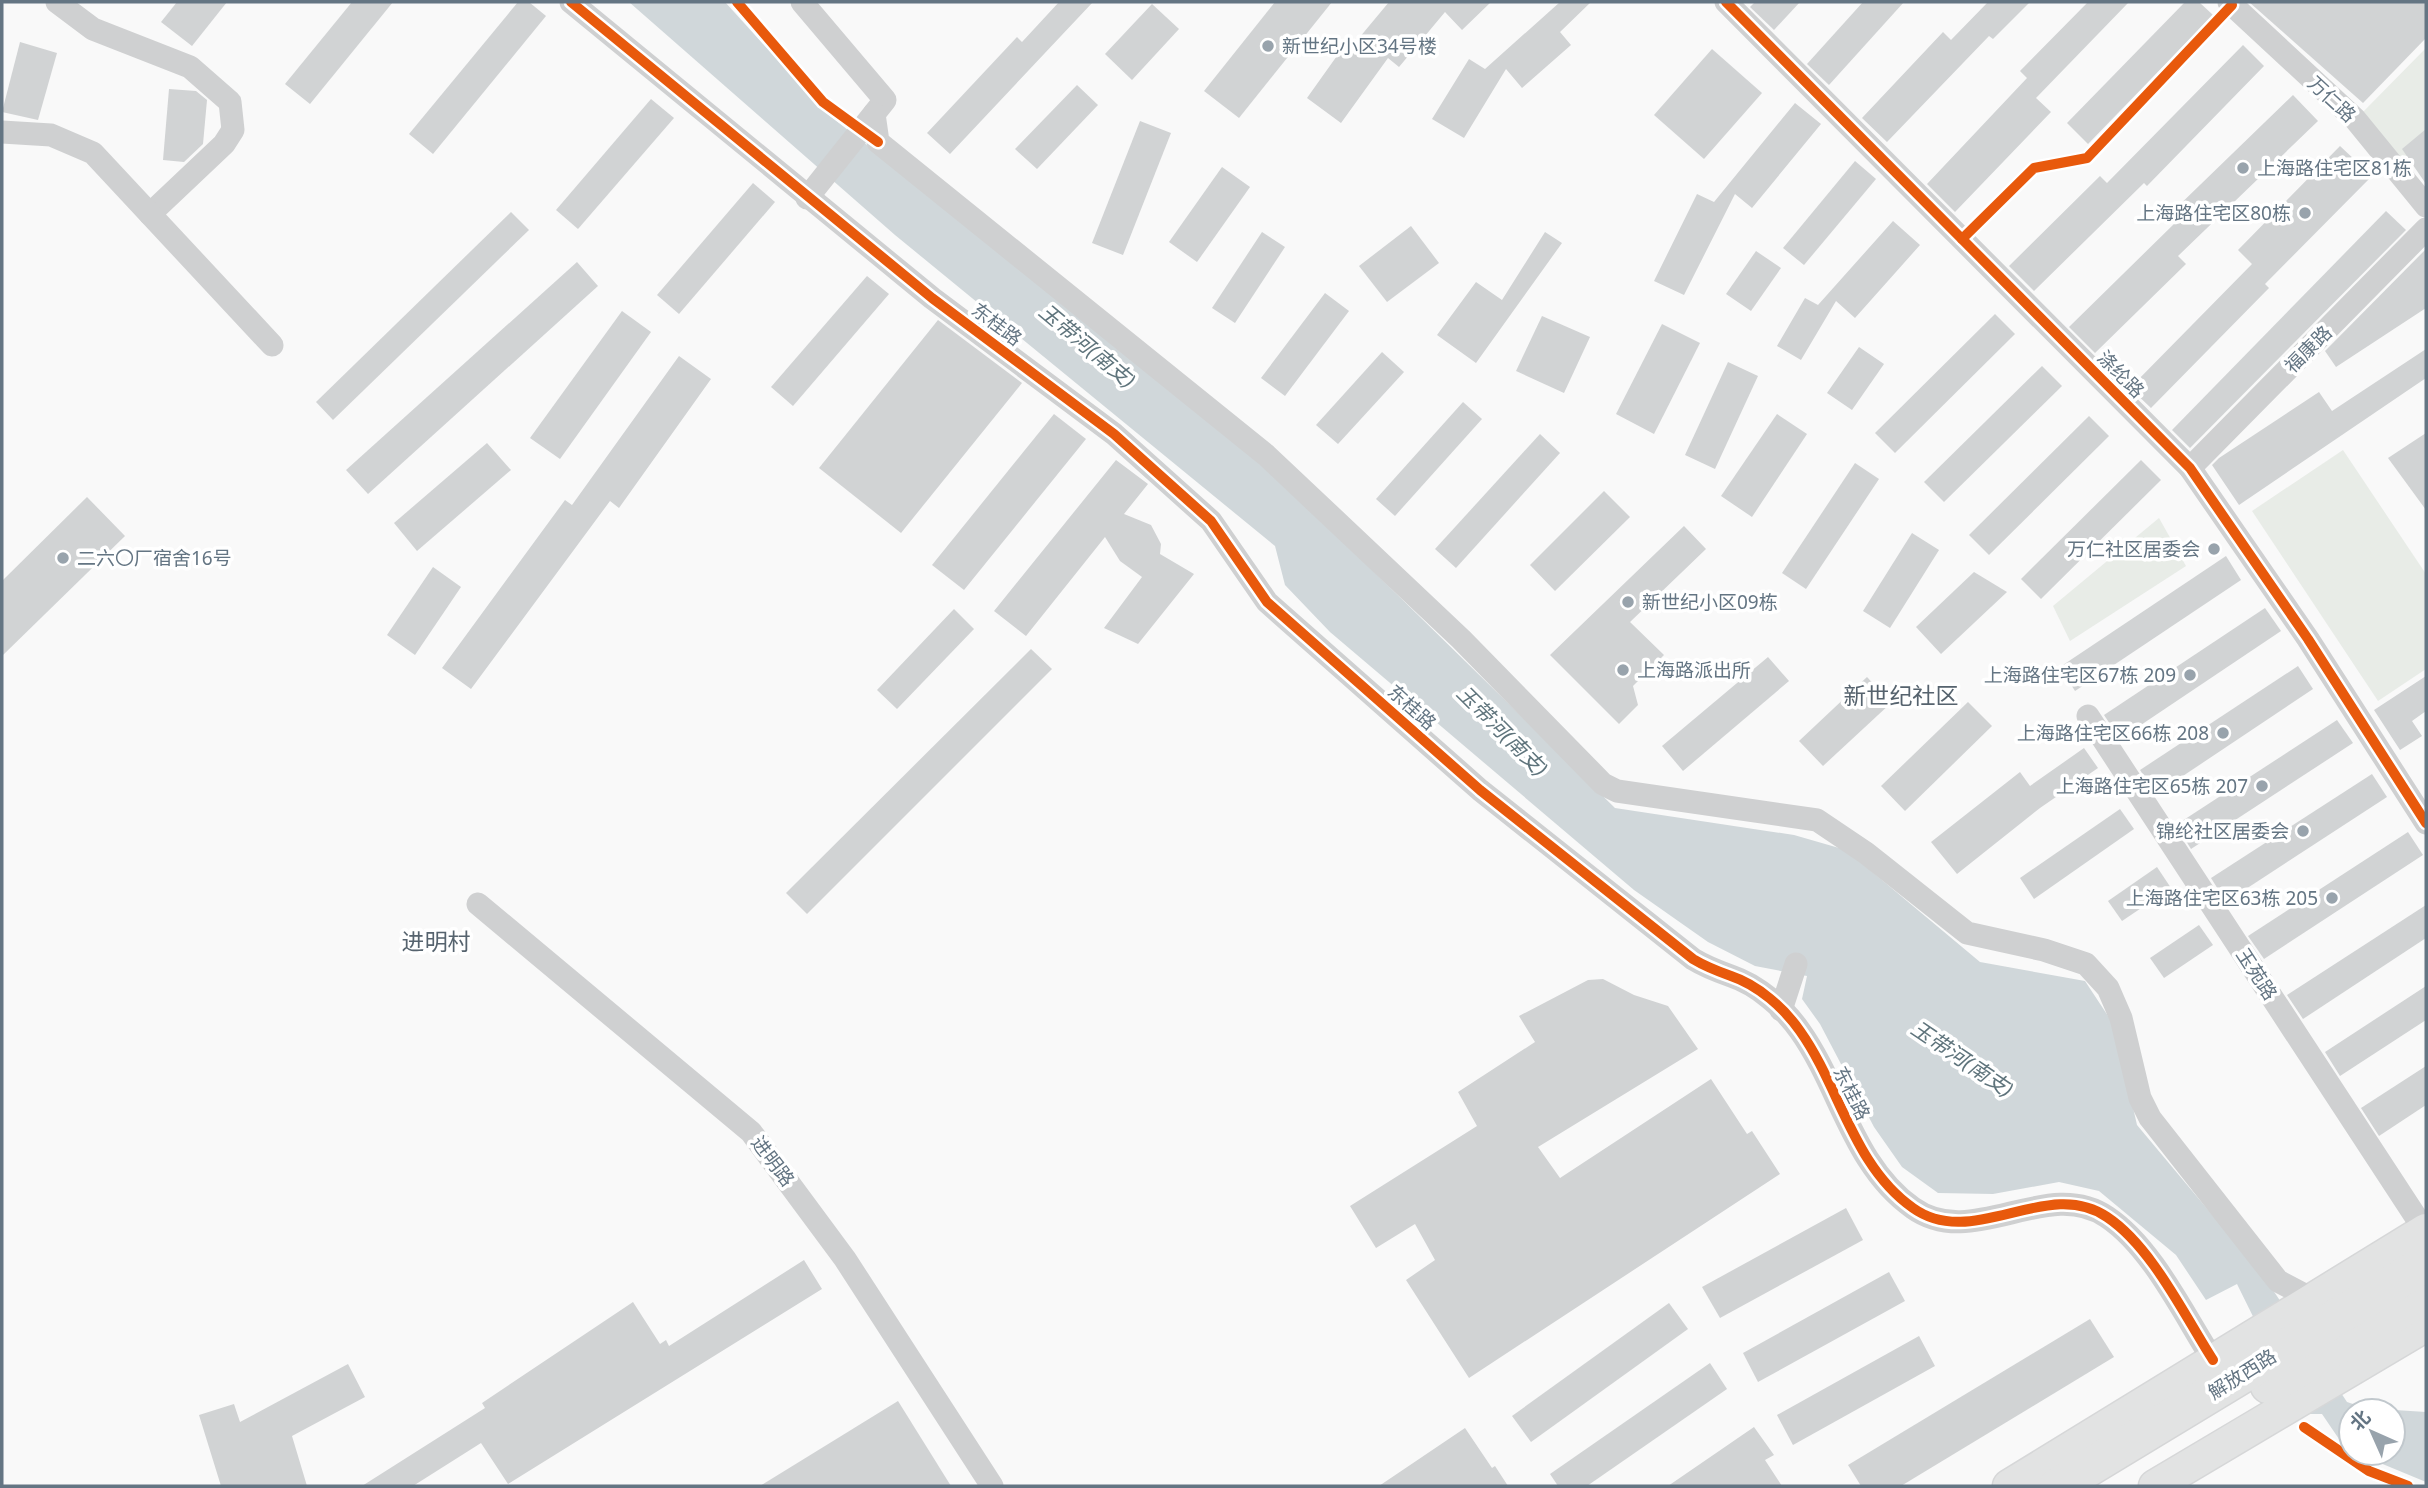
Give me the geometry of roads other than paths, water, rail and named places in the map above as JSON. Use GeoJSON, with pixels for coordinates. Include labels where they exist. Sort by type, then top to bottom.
{"type":"FeatureCollection","features":[{"type":"Feature","properties":{"kind":"main road","name":"解放西路"},"geometry":{"type":"LineString","coordinates":[[2370,1320],[2426,1241]]}},
{"type":"Feature","properties":{"kind":"main road","name":"解放西路"},"geometry":{"type":"LineString","coordinates":[[2058,1486],[2245,1377],[2426,1294]]}},
{"type":"Feature","properties":{"kind":"main road"},"geometry":{"type":"LineString","coordinates":[[2009,1486],[2370,1320]]}},
{"type":"Feature","properties":{"kind":"main road","name":"解放西路"},"geometry":{"type":"LineString","coordinates":[[2102,1486],[2245,1377]]}},
{"type":"Feature","properties":{"kind":"main road"},"geometry":{"type":"LineString","coordinates":[[2155,1486],[2245,1377]]}},
{"type":"Feature","properties":{"kind":"street"},"geometry":{"type":"LineString","coordinates":[[57,2],[93,29],[190,67],[230,102],[233,130],[223,144],[150,214]]}},
{"type":"Feature","properties":{"kind":"street","name":"东桂路"},"geometry":{"type":"LineString","coordinates":[[571,2],[811,192],[932,298],[1114,434],[1211,521],[1266,601],[1479,790],[1693,958],[1715,972],[1731,976],[1758,989],[1801,1032],[1860,1147],[1913,1209],[1946,1222],[1988,1220],[2049,1205],[2075,1204],[2093,1209],[2122,1229],[2141,1248],[2245,1377]]}},
{"type":"Feature","properties":{"kind":"street"},"geometry":{"type":"LineString","coordinates":[[802,2],[885,100],[811,192]]}},
{"type":"Feature","properties":{"kind":"street","name":"涤纶路"},"geometry":{"type":"LineString","coordinates":[[1726,2],[2190,468],[2424,813]]}},
{"type":"Feature","properties":{"kind":"street","name":"万仁路"},"geometry":{"type":"LineString","coordinates":[[2229,2],[2355,119],[2426,206]]}},
{"type":"Feature","properties":{"kind":"street"},"geometry":{"type":"LineString","coordinates":[[874,114],[878,142],[1266,456],[1461,639],[1603,783],[1617,791],[1817,820],[1836,845],[1966,933],[2044,950],[2086,964],[2108,988],[2121,1018],[2140,1098],[2150,1118],[2278,1281],[2370,1320]]}},
{"type":"Feature","properties":{"kind":"street"},"geometry":{"type":"LineString","coordinates":[[2,132],[51,135],[93,153],[272,345]]}},
{"type":"Feature","properties":{"kind":"street","name":"福康路"},"geometry":{"type":"LineString","coordinates":[[2190,468],[2426,229]]}},
{"type":"Feature","properties":{"kind":"street","name":"玉苑路"},"geometry":{"type":"LineString","coordinates":[[2088,716],[2426,1241]]}},
{"type":"Feature","properties":{"kind":"street","name":"进明路"},"geometry":{"type":"LineString","coordinates":[[478,904],[751,1132],[845,1259],[992,1486]]}},
{"type":"Feature","properties":{"kind":"street"},"geometry":{"type":"LineString","coordinates":[[1781,1010],[1797,964]]}},
{"type":"Feature","properties":{"kind":"water","name":"玉带河(南支)"},"geometry":{"type":"Polygon","coordinates":[[[629,2],[725,2],[825,112],[1221,422],[1615,808],[1794,835],[1846,850],[1980,962],[2085,981],[2114,1025],[2137,1125],[2265,1278],[2344,1397],[2337,1397],[2337,1436],[2322,1414],[2301,1414],[2237,1284],[2206,1300],[2176,1255],[2099,1191],[2059,1182],[1993,1194],[1938,1193],[1902,1167],[1874,1127],[1820,1024],[1802,999],[1807,976],[1755,966],[1708,942],[1634,890],[1330,632],[1285,585],[1275,546],[895,235],[629,2]]]}},
{"type":"Feature","properties":{"kind":"water"},"geometry":{"type":"Polygon","coordinates":[[[2407,1411],[2426,1412],[2426,1482],[2390,1467],[2407,1467],[2407,1411]]]}},
{"type":"Feature","properties":{"kind":"place","name":"新世纪小区34号楼"},"geometry":{"type":"Point","coordinates":[1268,46]}},
{"type":"Feature","properties":{"kind":"place","name":"上海路住宅区81栋"},"geometry":{"type":"Point","coordinates":[2243,168]}},
{"type":"Feature","properties":{"kind":"place","name":"上海路住宅区80栋"},"geometry":{"type":"Point","coordinates":[2305,213]}},
{"type":"Feature","properties":{"kind":"place","name":"万仁社区居委会"},"geometry":{"type":"Point","coordinates":[2214,549]}},
{"type":"Feature","properties":{"kind":"place","name":"二六〇厂宿舍16号"},"geometry":{"type":"Point","coordinates":[63,558]}},
{"type":"Feature","properties":{"kind":"place","name":"新世纪小区09栋"},"geometry":{"type":"Point","coordinates":[1628,602]}},
{"type":"Feature","properties":{"kind":"place","name":"上海路派出所"},"geometry":{"type":"Point","coordinates":[1623,670]}},
{"type":"Feature","properties":{"kind":"place","name":"上海路住宅区67栋 209"},"geometry":{"type":"Point","coordinates":[2190,675]}},
{"type":"Feature","properties":{"kind":"place","name":"上海路住宅区66栋 208"},"geometry":{"type":"Point","coordinates":[2223,733]}},
{"type":"Feature","properties":{"kind":"place","name":"上海路住宅区65栋 207"},"geometry":{"type":"Point","coordinates":[2262,786]}},
{"type":"Feature","properties":{"kind":"place","name":"锦纶社区居委会"},"geometry":{"type":"Point","coordinates":[2303,831]}},
{"type":"Feature","properties":{"kind":"place","name":"上海路住宅区63栋 205"},"geometry":{"type":"Point","coordinates":[2332,898]}},
{"type":"Feature","properties":{"kind":"district","name":"新世纪社区"},"geometry":{"type":"Point","coordinates":[1901,696]}},
{"type":"Feature","properties":{"kind":"district","name":"进明村"},"geometry":{"type":"Point","coordinates":[436,942]}}]}
